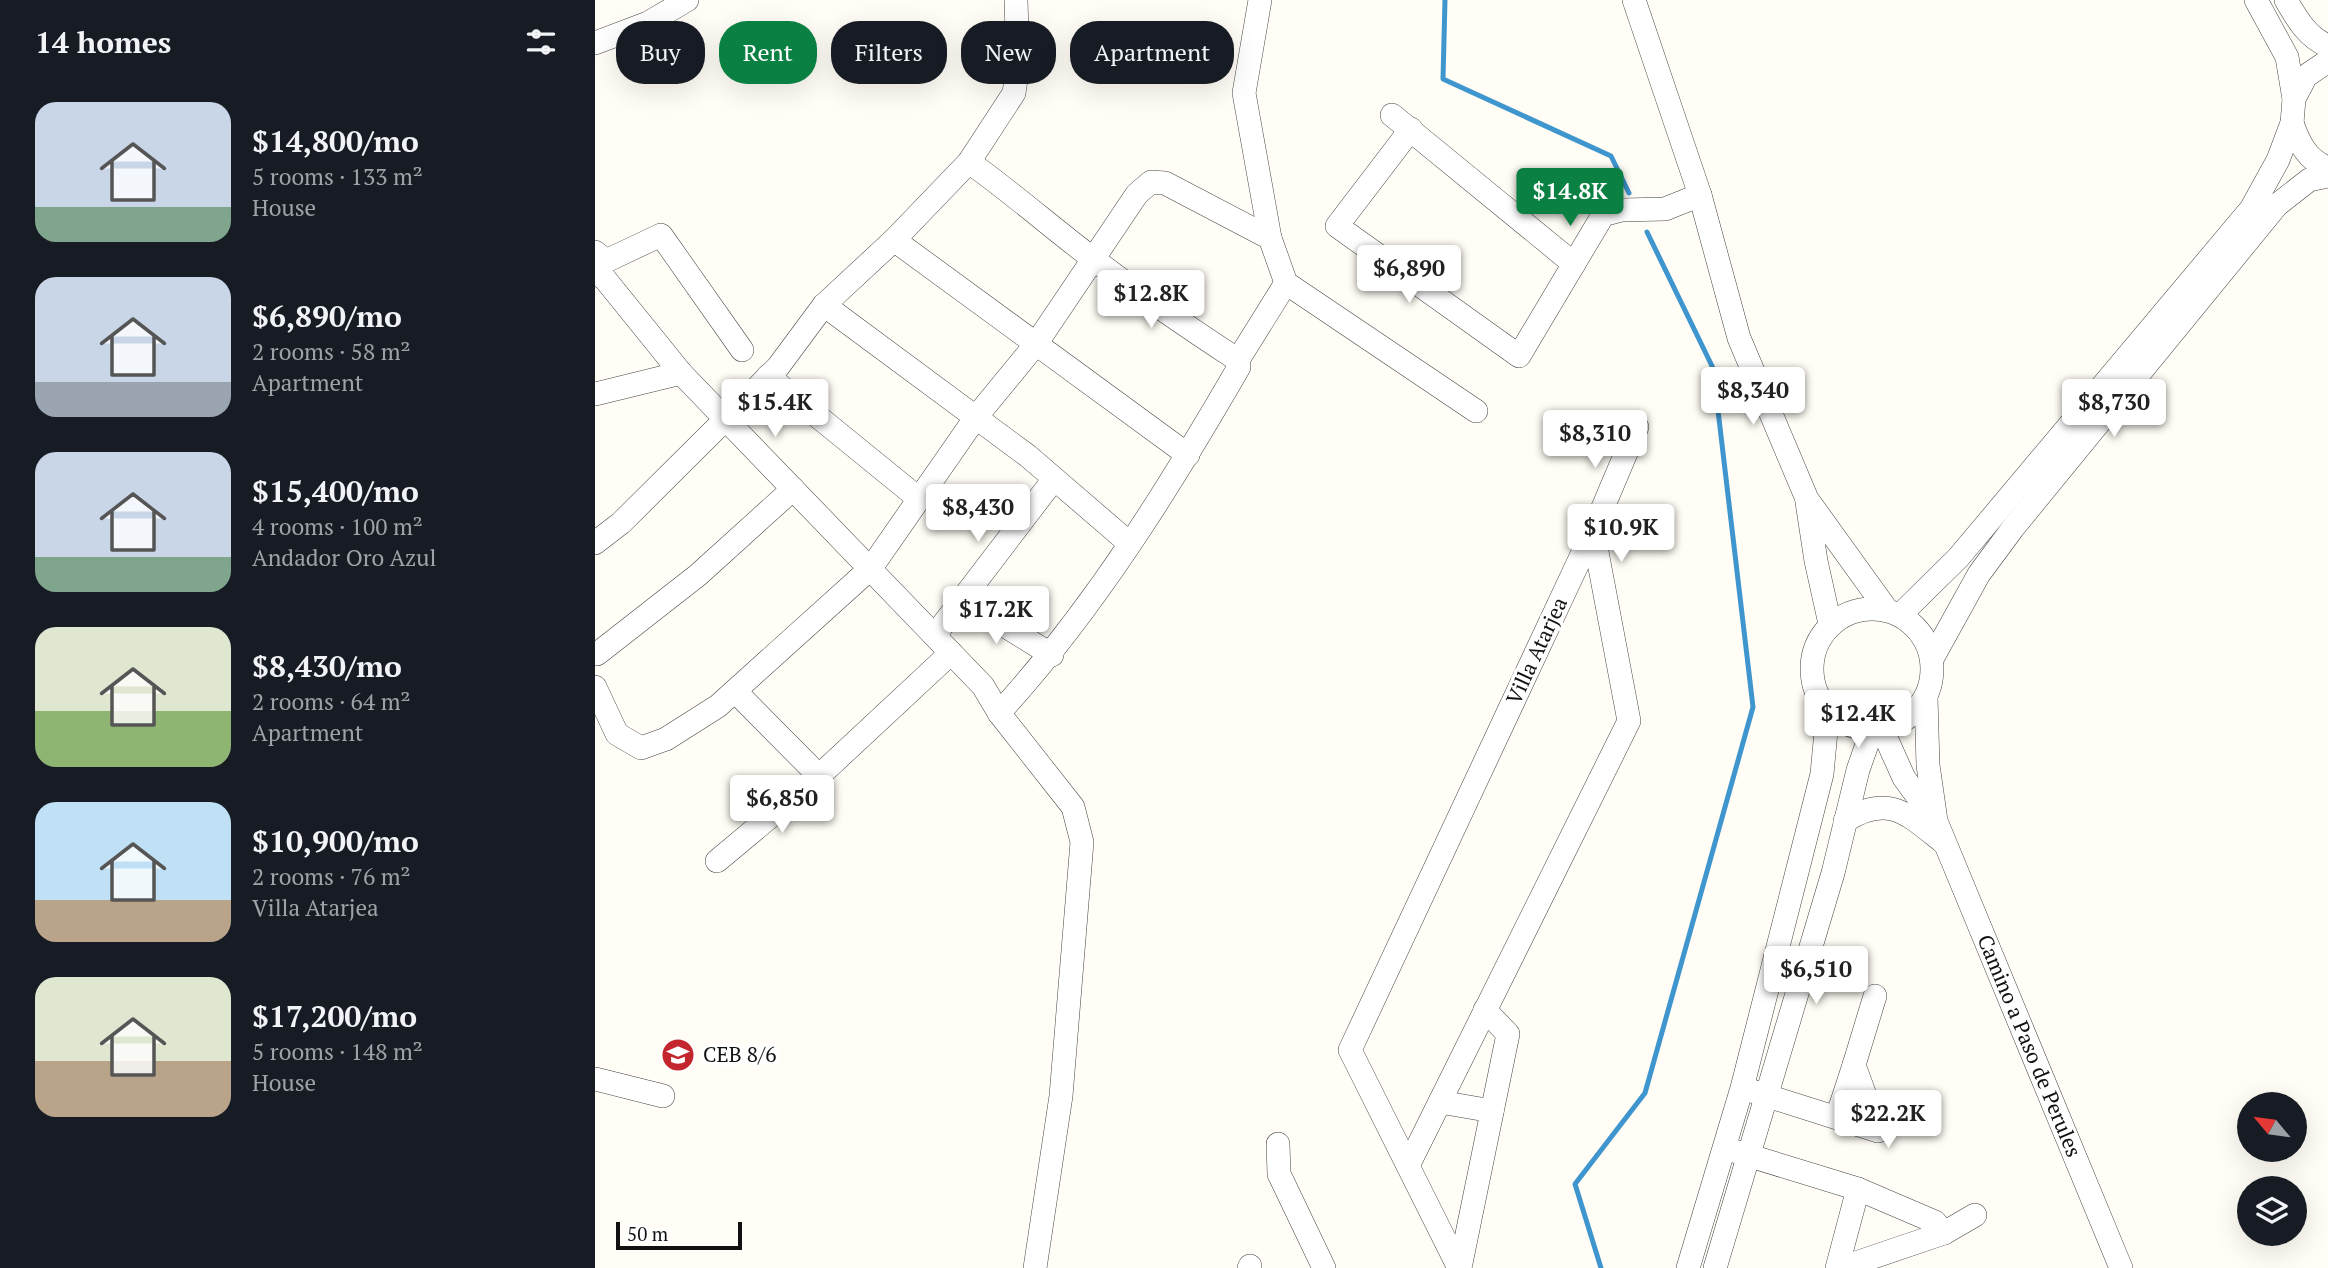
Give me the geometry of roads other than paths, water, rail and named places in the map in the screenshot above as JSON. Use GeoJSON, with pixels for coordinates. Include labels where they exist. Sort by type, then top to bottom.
{"type":"FeatureCollection","features":[{"type":"Feature","properties":{"kind":"street"},"geometry":{"type":"LineString","coordinates":[[595,43],[648,23],[687,0]]}},
{"type":"Feature","properties":{"kind":"street"},"geometry":{"type":"LineString","coordinates":[[595,543],[621,523],[768,376],[824,305],[894,240],[969,162],[1014,93],[1018,65],[1016,0]]}},
{"type":"Feature","properties":{"kind":"street"},"geometry":{"type":"LineString","coordinates":[[1260,0],[1244,93],[1270,238],[1286,283],[1476,411]]}},
{"type":"Feature","properties":{"kind":"street"},"geometry":{"type":"LineString","coordinates":[[1634,0],[1700,195],[1739,338],[1807,499],[1893,612],[1921,634],[1932,659],[1932,678],[1926,697],[1907,718],[1877,730],[1848,724],[1828,710],[1817,695],[1812,677],[1813,658],[1819,640],[1830,624],[1864,609],[1893,612],[1958,558],[2251,209],[2278,160],[2292,124],[2294,99],[2287,57],[2256,0]]}},
{"type":"Feature","properties":{"kind":"street"},"geometry":{"type":"LineString","coordinates":[[2286,0],[2301,26],[2317,41],[2328,46]]}},
{"type":"Feature","properties":{"kind":"street"},"geometry":{"type":"LineString","coordinates":[[2294,99],[2306,76],[2328,61]]}},
{"type":"Feature","properties":{"kind":"street"},"geometry":{"type":"LineString","coordinates":[[1574,264],[1401,122],[1336,226],[1519,356],[1574,264],[1603,215],[1622,210],[1665,209],[1700,195]]}},
{"type":"Feature","properties":{"kind":"street"},"geometry":{"type":"LineString","coordinates":[[2292,124],[2301,147],[2318,164],[2328,168]]}},
{"type":"Feature","properties":{"kind":"street"},"geometry":{"type":"LineString","coordinates":[[969,162],[1023,200],[1093,259],[1163,311],[1238,360]]}},
{"type":"Feature","properties":{"kind":"street"},"geometry":{"type":"LineString","coordinates":[[1932,659],[1979,574],[2013,528],[2260,225],[2277,205],[2309,180],[2328,176]]}},
{"type":"Feature","properties":{"kind":"street"},"geometry":{"type":"LineString","coordinates":[[595,687],[617,734],[641,748],[666,739],[718,706],[871,568],[976,417],[1036,344],[1137,194],[1151,182],[1165,183],[1270,238]]}},
{"type":"Feature","properties":{"kind":"street"},"geometry":{"type":"LineString","coordinates":[[595,252],[606,261],[661,235],[741,350]]}},
{"type":"Feature","properties":{"kind":"street"},"geometry":{"type":"LineString","coordinates":[[894,240],[1188,455]]}},
{"type":"Feature","properties":{"kind":"street"},"geometry":{"type":"LineString","coordinates":[[595,272],[605,279],[681,373],[983,686],[999,713],[1073,807],[1082,842],[1062,1096],[1035,1268]]}},
{"type":"Feature","properties":{"kind":"street"},"geometry":{"type":"LineString","coordinates":[[999,713],[1052,655],[1188,455],[1239,367],[1238,360],[1286,283]]}},
{"type":"Feature","properties":{"kind":"street"},"geometry":{"type":"LineString","coordinates":[[824,305],[976,417],[1129,543]]}},
{"type":"Feature","properties":{"kind":"street"},"geometry":{"type":"LineString","coordinates":[[595,394],[681,373]]}},
{"type":"Feature","properties":{"kind":"street"},"geometry":{"type":"LineString","coordinates":[[768,376],[918,498]]}},
{"type":"Feature","properties":{"kind":"street"},"geometry":{"type":"LineString","coordinates":[[1408,1166],[1629,721],[1593,531],[1637,427]]}},
{"type":"Feature","properties":{"kind":"street"},"geometry":{"type":"LineString","coordinates":[[935,635],[1053,479]]}},
{"type":"Feature","properties":{"kind":"street"},"geometry":{"type":"LineString","coordinates":[[596,658],[698,575],[793,489]]}},
{"type":"Feature","properties":{"kind":"street"},"geometry":{"type":"LineString","coordinates":[[1807,499],[1815,561],[1830,624]]}},
{"type":"Feature","properties":{"kind":"street","name":"Villa Atarjea"},"geometry":{"type":"LineString","coordinates":[[1459,1268],[1350,1050],[1593,531]]}},
{"type":"Feature","properties":{"kind":"street"},"geometry":{"type":"LineString","coordinates":[[963,600],[1052,655]]}},
{"type":"Feature","properties":{"kind":"street"},"geometry":{"type":"LineString","coordinates":[[717,861],[819,776],[951,653]]}},
{"type":"Feature","properties":{"kind":"street"},"geometry":{"type":"LineString","coordinates":[[735,691],[819,776]]}},
{"type":"Feature","properties":{"kind":"street","name":"Camino a Paso de Perules"},"geometry":{"type":"LineString","coordinates":[[1926,697],[1929,765],[1940,832]]}},
{"type":"Feature","properties":{"kind":"street"},"geometry":{"type":"LineString","coordinates":[[1688,1268],[1742,1088],[1822,774],[1828,710]]}},
{"type":"Feature","properties":{"kind":"street"},"geometry":{"type":"LineString","coordinates":[[1715,1268],[1833,873],[1845,821],[1877,730]]}},
{"type":"Feature","properties":{"kind":"street","name":"Camino a Paso de Perules"},"geometry":{"type":"LineString","coordinates":[[1877,730],[1904,778],[1940,832],[2122,1268]]}},
{"type":"Feature","properties":{"kind":"street"},"geometry":{"type":"LineString","coordinates":[[1845,821],[1863,808],[1889,807],[1940,832]]}},
{"type":"Feature","properties":{"kind":"street"},"geometry":{"type":"LineString","coordinates":[[1837,1117],[1875,996]]}},
{"type":"Feature","properties":{"kind":"street"},"geometry":{"type":"LineString","coordinates":[[1459,1268],[1508,1034],[1485,1010]]}},
{"type":"Feature","properties":{"kind":"street"},"geometry":{"type":"LineString","coordinates":[[1742,1088],[1878,1131],[1854,1065]]}},
{"type":"Feature","properties":{"kind":"street"},"geometry":{"type":"LineString","coordinates":[[595,1079],[663,1096]]}},
{"type":"Feature","properties":{"kind":"street"},"geometry":{"type":"LineString","coordinates":[[1440,1102],[1492,1111]]}},
{"type":"Feature","properties":{"kind":"street"},"geometry":{"type":"LineString","coordinates":[[1278,1144],[1279,1174],[1324,1268]]}},
{"type":"Feature","properties":{"kind":"street"},"geometry":{"type":"LineString","coordinates":[[1724,1148],[1858,1189],[1935,1222],[1944,1233]]}},
{"type":"Feature","properties":{"kind":"street"},"geometry":{"type":"LineString","coordinates":[[1839,1268],[1858,1189]]}},
{"type":"Feature","properties":{"kind":"street"},"geometry":{"type":"LineString","coordinates":[[1839,1268],[1944,1233],[1975,1216]]}},
{"type":"Feature","properties":{"kind":"waterway"},"geometry":{"type":"LineString","coordinates":[[1445,0],[1443,79],[1611,156],[1629,193]]}},
{"type":"Feature","properties":{"kind":"waterway"},"geometry":{"type":"LineString","coordinates":[[1601,1268],[1575,1184],[1645,1093],[1753,707],[1713,368],[1647,232]]}},
{"type":"Feature","properties":{"kind":"place","name":"CEB 8/6"},"geometry":{"type":"Point","coordinates":[678,1055]}}]}
